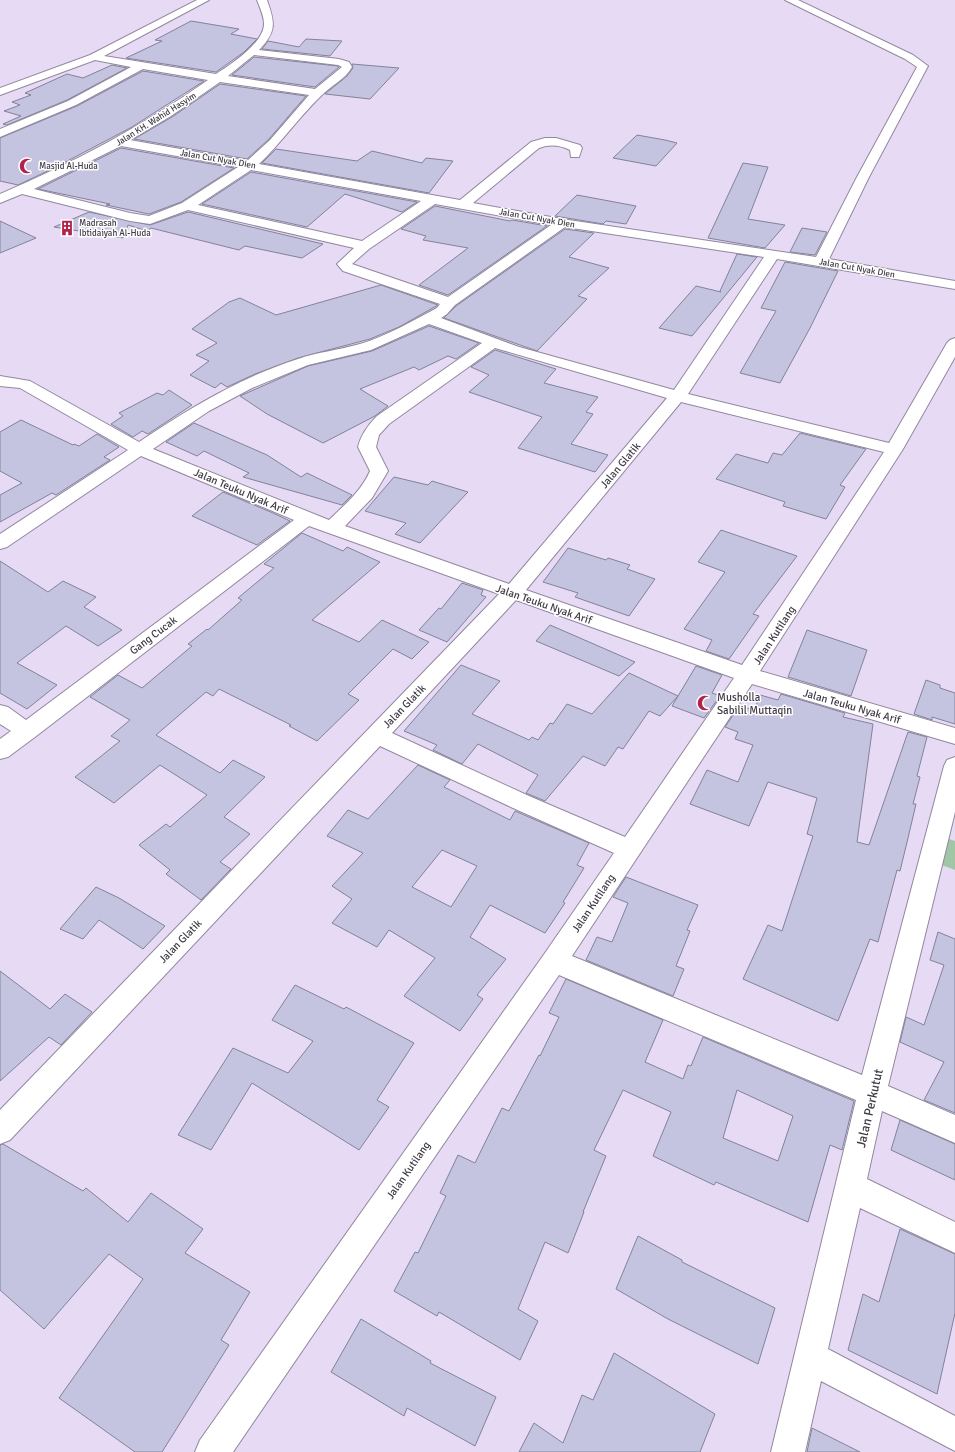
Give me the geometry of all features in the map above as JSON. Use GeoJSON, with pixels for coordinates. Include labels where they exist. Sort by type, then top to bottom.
{"type":"FeatureCollection","features":[{"type":"Feature","properties":{"kind":"street"},"geometry":{"type":"LineString","coordinates":[[0,92],[94,57],[204,0]]}},
{"type":"Feature","properties":{"kind":"street","name":"Jalan KH. Wahid Hasyim"},"geometry":{"type":"LineString","coordinates":[[0,199],[93,157],[120,142],[201,91],[251,52],[267,32],[268,17],[262,0]]}},
{"type":"Feature","properties":{"kind":"street"},"geometry":{"type":"LineString","coordinates":[[790,0],[909,57],[924,66],[863,176],[821,262]]}},
{"type":"Feature","properties":{"kind":"street"},"geometry":{"type":"LineString","coordinates":[[21,190],[146,221],[187,206],[250,165],[274,143],[317,93],[344,72],[347,65],[339,62],[251,52]]}},
{"type":"Feature","properties":{"kind":"street"},"geometry":{"type":"LineString","coordinates":[[94,57],[141,66],[317,93]]}},
{"type":"Feature","properties":{"kind":"street"},"geometry":{"type":"LineString","coordinates":[[0,133],[72,103],[141,66]]}},
{"type":"Feature","properties":{"kind":"street"},"geometry":{"type":"LineString","coordinates":[[464,204],[535,145],[545,140],[567,144],[576,148],[575,154]]}},
{"type":"Feature","properties":{"kind":"street","name":"Jalan Cut Nyak Dien"},"geometry":{"type":"LineString","coordinates":[[120,142],[562,222],[773,254],[955,285]]}},
{"type":"Feature","properties":{"kind":"street"},"geometry":{"type":"LineString","coordinates":[[433,199],[364,246],[347,259],[344,264],[348,268],[450,302]]}},
{"type":"Feature","properties":{"kind":"street"},"geometry":{"type":"LineString","coordinates":[[187,206],[364,246]]}},
{"type":"Feature","properties":{"kind":"street"},"geometry":{"type":"LineString","coordinates":[[0,543],[142,450],[203,407],[246,385],[303,362],[366,347],[430,319],[442,311],[450,302],[562,222]]}},
{"type":"Feature","properties":{"kind":"street","name":"Jalan Glatik"},"geometry":{"type":"LineString","coordinates":[[0,1130],[512,592],[677,396],[773,254]]}},
{"type":"Feature","properties":{"kind":"street"},"geometry":{"type":"LineString","coordinates":[[430,319],[494,342],[677,396],[894,449]]}},
{"type":"Feature","properties":{"kind":"street"},"geometry":{"type":"LineString","coordinates":[[332,528],[365,494],[377,478],[379,471],[367,447],[371,433],[376,427],[383,420],[494,342]]}},
{"type":"Feature","properties":{"kind":"street","name":"Jalan Kutilang"},"geometry":{"type":"LineString","coordinates":[[212,1452],[554,962],[747,675],[894,449],[955,342]]}},
{"type":"Feature","properties":{"kind":"street","name":"Jalan Teuku Nyak Arif"},"geometry":{"type":"LineString","coordinates":[[0,380],[24,384],[142,450],[307,519],[747,675],[955,736]]}},
{"type":"Feature","properties":{"kind":"street","name":"Gang Cucak"},"geometry":{"type":"LineString","coordinates":[[0,751],[307,519]]}},
{"type":"Feature","properties":{"kind":"street"},"geometry":{"type":"LineString","coordinates":[[0,714],[27,731]]}},
{"type":"Feature","properties":{"kind":"street"},"geometry":{"type":"LineString","coordinates":[[376,735],[629,850]]}},
{"type":"Feature","properties":{"kind":"street","name":"Jalan Perkutut"},"geometry":{"type":"LineString","coordinates":[[788,1452],[872,1092],[955,766]]}},
{"type":"Feature","properties":{"kind":"street"},"geometry":{"type":"LineString","coordinates":[[554,962],[872,1092],[955,1129]]}},
{"type":"Feature","properties":{"kind":"street"},"geometry":{"type":"LineString","coordinates":[[850,1187],[955,1238]]}},
{"type":"Feature","properties":{"kind":"street"},"geometry":{"type":"LineString","coordinates":[[810,1357],[955,1434]]}},
{"type":"Feature","properties":{"kind":"green space"},"geometry":{"type":"Polygon","coordinates":[[[946,838],[955,841],[955,870],[939,864],[946,838]]]}},
{"type":"Feature","properties":{"kind":"building"},"geometry":{"type":"Polygon","coordinates":[[[191,21],[239,29],[231,34],[257,39],[244,52],[216,72],[126,58],[162,41],[155,40],[191,21]]]}},
{"type":"Feature","properties":{"kind":"building"},"geometry":{"type":"Polygon","coordinates":[[[306,39],[342,41],[330,56],[262,49],[268,41],[299,47],[306,39]]]}},
{"type":"Feature","properties":{"kind":"building"},"geometry":{"type":"Polygon","coordinates":[[[254,57],[339,67],[315,87],[232,75],[254,57]]]}},
{"type":"Feature","properties":{"kind":"building"},"geometry":{"type":"Polygon","coordinates":[[[352,64],[399,68],[370,99],[325,94],[347,76],[353,68],[352,64]]]}},
{"type":"Feature","properties":{"kind":"building"},"geometry":{"type":"Polygon","coordinates":[[[112,65],[127,68],[67,100],[7,125],[3,124],[21,116],[4,111],[20,105],[12,102],[31,95],[25,93],[67,74],[83,78],[112,65]]]}},
{"type":"Feature","properties":{"kind":"building"},"geometry":{"type":"Polygon","coordinates":[[[143,71],[204,81],[132,127],[54,168],[18,185],[0,181],[0,138],[77,106],[143,71]]]}},
{"type":"Feature","properties":{"kind":"building"},"geometry":{"type":"Polygon","coordinates":[[[220,84],[306,96],[269,139],[247,159],[134,139],[172,117],[220,84]]]}},
{"type":"Feature","properties":{"kind":"building"},"geometry":{"type":"Polygon","coordinates":[[[637,135],[677,143],[656,166],[613,158],[637,135]]]}},
{"type":"Feature","properties":{"kind":"building"},"geometry":{"type":"Polygon","coordinates":[[[121,148],[234,168],[181,202],[149,214],[38,189],[121,148]]]}},
{"type":"Feature","properties":{"kind":"building"},"geometry":{"type":"Polygon","coordinates":[[[276,149],[357,161],[372,151],[422,163],[426,158],[453,161],[429,193],[262,163],[276,149]]]}},
{"type":"Feature","properties":{"kind":"building"},"geometry":{"type":"Polygon","coordinates":[[[743,163],[768,167],[748,219],[785,225],[765,248],[708,238],[743,163]]]}},
{"type":"Feature","properties":{"kind":"building"},"geometry":{"type":"Polygon","coordinates":[[[251,172],[417,202],[402,212],[345,194],[307,227],[202,204],[251,172]]]}},
{"type":"Feature","properties":{"kind":"building"},"geometry":{"type":"Polygon","coordinates":[[[577,195],[636,206],[626,224],[606,221],[603,224],[555,216],[577,195]]]}},
{"type":"Feature","properties":{"kind":"building"},"geometry":{"type":"Polygon","coordinates":[[[435,206],[510,221],[512,220],[547,226],[448,295],[419,285],[468,248],[423,240],[426,236],[401,229],[435,206]]]}},
{"type":"Feature","properties":{"kind":"building"},"geometry":{"type":"Polygon","coordinates":[[[89,212],[150,225],[188,212],[323,244],[302,258],[245,246],[239,250],[151,228],[147,231],[128,225],[123,238],[54,227],[89,212]]]}},
{"type":"Feature","properties":{"kind":"building"},"geometry":{"type":"Polygon","coordinates":[[[0,221],[36,238],[0,253],[0,221]]]}},
{"type":"Feature","properties":{"kind":"building"},"geometry":{"type":"Polygon","coordinates":[[[802,228],[827,232],[815,255],[790,252],[802,228]]]}},
{"type":"Feature","properties":{"kind":"building"},"geometry":{"type":"Polygon","coordinates":[[[565,229],[594,233],[569,257],[609,268],[578,296],[587,299],[537,351],[444,318],[456,306],[565,229]]]}},
{"type":"Feature","properties":{"kind":"building"},"geometry":{"type":"Polygon","coordinates":[[[737,254],[757,257],[692,336],[659,328],[696,286],[721,292],[720,291],[737,254]]]}},
{"type":"Feature","properties":{"kind":"building"},"geometry":{"type":"Polygon","coordinates":[[[785,262],[838,271],[810,328],[780,383],[740,373],[776,311],[761,308],[785,262]]]}},
{"type":"Feature","properties":{"kind":"building"},"geometry":{"type":"Polygon","coordinates":[[[381,285],[438,305],[399,327],[370,339],[298,358],[255,374],[227,387],[221,383],[215,388],[190,375],[209,361],[196,355],[217,343],[192,329],[229,302],[240,298],[276,315],[381,285]]]}},
{"type":"Feature","properties":{"kind":"building"},"geometry":{"type":"Polygon","coordinates":[[[429,326],[479,343],[456,359],[448,356],[419,370],[414,367],[360,389],[388,406],[375,416],[323,443],[267,414],[240,396],[308,366],[372,351],[429,326]]]}},
{"type":"Feature","properties":{"kind":"building"},"geometry":{"type":"Polygon","coordinates":[[[495,350],[556,369],[544,383],[598,397],[586,412],[593,414],[571,444],[608,455],[595,472],[518,448],[542,417],[469,392],[489,375],[471,367],[495,350]]]}},
{"type":"Feature","properties":{"kind":"building"},"geometry":{"type":"Polygon","coordinates":[[[169,390],[192,405],[148,434],[142,431],[133,437],[111,424],[123,416],[119,413],[157,393],[163,395],[169,390]]]}},
{"type":"Feature","properties":{"kind":"building"},"geometry":{"type":"Polygon","coordinates":[[[21,420],[73,445],[79,446],[97,434],[119,447],[104,457],[110,460],[56,495],[52,493],[0,522],[0,495],[22,483],[0,471],[0,432],[21,420]]]}},
{"type":"Feature","properties":{"kind":"building"},"geometry":{"type":"Polygon","coordinates":[[[194,423],[267,455],[301,477],[307,473],[352,495],[342,505],[243,477],[249,473],[204,451],[197,456],[166,442],[194,423]]]}},
{"type":"Feature","properties":{"kind":"building"},"geometry":{"type":"Polygon","coordinates":[[[800,433],[866,449],[840,485],[845,487],[826,519],[783,506],[785,502],[716,479],[736,454],[768,463],[773,453],[782,455],[800,433]]]}},
{"type":"Feature","properties":{"kind":"building"},"geometry":{"type":"Polygon","coordinates":[[[394,477],[428,485],[432,481],[468,492],[420,543],[395,534],[406,523],[365,511],[394,477]]]}},
{"type":"Feature","properties":{"kind":"building"},"geometry":{"type":"Polygon","coordinates":[[[223,492],[290,521],[257,545],[192,516],[223,492]]]}},
{"type":"Feature","properties":{"kind":"building"},"geometry":{"type":"Polygon","coordinates":[[[721,530],[797,556],[753,614],[759,616],[729,659],[706,651],[712,640],[684,629],[725,572],[698,562],[721,530]]]}},
{"type":"Feature","properties":{"kind":"building"},"geometry":{"type":"Polygon","coordinates":[[[302,533],[343,551],[347,547],[380,562],[312,620],[359,642],[382,620],[429,642],[412,659],[393,649],[348,694],[359,700],[317,741],[289,726],[291,725],[219,689],[213,696],[206,692],[156,735],[220,773],[233,760],[265,777],[224,817],[250,834],[220,862],[231,869],[201,900],[166,874],[170,870],[139,845],[166,824],[170,827],[207,795],[160,765],[114,803],[75,777],[120,741],[111,736],[130,720],[90,697],[118,675],[142,688],[192,646],[188,644],[207,629],[208,630],[242,600],[238,598],[274,568],[264,564],[302,533]]]}},
{"type":"Feature","properties":{"kind":"building"},"geometry":{"type":"Polygon","coordinates":[[[568,548],[606,560],[608,558],[630,565],[627,569],[655,579],[629,616],[575,597],[578,593],[543,582],[568,548]]]}},
{"type":"Feature","properties":{"kind":"building"},"geometry":{"type":"Polygon","coordinates":[[[0,561],[48,592],[63,581],[96,597],[84,607],[122,630],[98,646],[66,626],[17,663],[57,685],[27,709],[0,693],[0,561]]]}},
{"type":"Feature","properties":{"kind":"building"},"geometry":{"type":"Polygon","coordinates":[[[462,583],[483,590],[481,595],[486,597],[447,642],[419,630],[439,608],[441,609],[462,583]]]}},
{"type":"Feature","properties":{"kind":"building"},"geometry":{"type":"Polygon","coordinates":[[[550,625],[635,662],[619,676],[536,641],[550,625]]]}},
{"type":"Feature","properties":{"kind":"building"},"geometry":{"type":"Polygon","coordinates":[[[807,630],[867,650],[851,696],[788,677],[807,630]]]}},
{"type":"Feature","properties":{"kind":"building"},"geometry":{"type":"Polygon","coordinates":[[[461,665],[500,681],[472,714],[529,740],[532,737],[538,740],[550,723],[553,724],[567,704],[592,714],[629,673],[678,696],[660,716],[649,711],[623,749],[618,747],[605,766],[583,756],[545,801],[526,793],[538,775],[478,744],[462,764],[433,750],[437,745],[404,731],[461,665]]]}},
{"type":"Feature","properties":{"kind":"building"},"geometry":{"type":"Polygon","coordinates":[[[696,666],[722,675],[712,693],[720,696],[704,718],[672,706],[696,666]]]}},
{"type":"Feature","properties":{"kind":"building"},"geometry":{"type":"Polygon","coordinates":[[[926,680],[940,685],[940,688],[955,693],[955,724],[932,717],[932,720],[914,714],[926,680]]]}},
{"type":"Feature","properties":{"kind":"building"},"geometry":{"type":"Polygon","coordinates":[[[781,694],[845,713],[843,717],[873,724],[857,842],[869,845],[908,732],[927,737],[917,776],[920,777],[913,804],[916,804],[908,838],[900,871],[897,870],[878,942],[870,939],[838,1021],[743,979],[768,925],[782,931],[813,836],[807,834],[817,798],[768,782],[749,826],[690,804],[707,770],[738,782],[753,745],[735,739],[738,732],[725,727],[740,705],[754,711],[760,695],[778,700],[781,694]]]}},
{"type":"Feature","properties":{"kind":"building"},"geometry":{"type":"Polygon","coordinates":[[[418,765],[450,780],[444,787],[510,820],[515,811],[589,843],[577,865],[584,868],[563,902],[565,903],[545,933],[490,905],[470,937],[506,959],[477,995],[483,999],[460,1031],[404,996],[435,958],[389,930],[377,947],[332,923],[352,899],[332,886],[363,853],[327,836],[348,810],[368,819],[418,765]],[[442,850],[412,887],[451,907],[477,866],[442,850]]]}},
{"type":"Feature","properties":{"kind":"building"},"geometry":{"type":"Polygon","coordinates":[[[626,877],[698,905],[687,930],[690,931],[676,966],[684,969],[673,996],[586,960],[597,937],[612,942],[628,903],[613,897],[626,877]]]}},
{"type":"Feature","properties":{"kind":"building"},"geometry":{"type":"Polygon","coordinates":[[[96,887],[119,898],[165,926],[143,949],[99,920],[83,939],[60,929],[96,887]]]}},
{"type":"Feature","properties":{"kind":"building"},"geometry":{"type":"Polygon","coordinates":[[[938,932],[955,939],[955,1113],[924,1100],[944,1062],[900,1042],[906,1017],[924,1025],[944,965],[930,960],[938,932]]]}},
{"type":"Feature","properties":{"kind":"building"},"geometry":{"type":"Polygon","coordinates":[[[0,971],[50,1009],[65,994],[92,1012],[61,1045],[49,1037],[0,1081],[0,971]]]}},
{"type":"Feature","properties":{"kind":"building"},"geometry":{"type":"Polygon","coordinates":[[[566,979],[663,1020],[645,1062],[683,1079],[688,1065],[691,1066],[703,1037],[854,1101],[842,1150],[830,1145],[808,1222],[716,1182],[714,1185],[653,1156],[671,1112],[623,1090],[594,1150],[606,1156],[568,1253],[545,1242],[518,1309],[538,1321],[520,1360],[439,1312],[437,1316],[394,1291],[415,1252],[418,1253],[446,1196],[440,1193],[458,1155],[475,1163],[502,1108],[509,1111],[539,1055],[540,1056],[559,1017],[549,1013],[566,979]],[[737,1090],[723,1138],[778,1161],[793,1116],[737,1090]]]}},
{"type":"Feature","properties":{"kind":"building"},"geometry":{"type":"Polygon","coordinates":[[[295,985],[344,1009],[346,1007],[414,1043],[377,1100],[389,1107],[359,1150],[252,1083],[211,1150],[178,1135],[233,1048],[288,1073],[313,1041],[272,1020],[295,985]]]}},
{"type":"Feature","properties":{"kind":"building"},"geometry":{"type":"Polygon","coordinates":[[[900,1120],[955,1144],[955,1180],[891,1150],[900,1120]]]}},
{"type":"Feature","properties":{"kind":"building"},"geometry":{"type":"Polygon","coordinates":[[[3,1144],[83,1191],[86,1188],[128,1222],[151,1193],[203,1229],[185,1253],[250,1292],[221,1340],[229,1345],[162,1452],[135,1452],[59,1398],[143,1279],[109,1254],[44,1329],[0,1290],[0,1145],[3,1144]]]}},
{"type":"Feature","properties":{"kind":"building"},"geometry":{"type":"Polygon","coordinates":[[[900,1229],[955,1254],[955,1313],[937,1394],[848,1350],[863,1294],[879,1302],[900,1229]]]}},
{"type":"Feature","properties":{"kind":"building"},"geometry":{"type":"Polygon","coordinates":[[[638,1236],[682,1260],[682,1262],[775,1308],[758,1364],[668,1319],[616,1289],[638,1236]]]}},
{"type":"Feature","properties":{"kind":"building"},"geometry":{"type":"Polygon","coordinates":[[[361,1319],[431,1361],[430,1363],[496,1397],[475,1446],[407,1408],[404,1416],[331,1372],[361,1319]]]}},
{"type":"Feature","properties":{"kind":"building"},"geometry":{"type":"Polygon","coordinates":[[[614,1353],[715,1414],[700,1452],[519,1452],[534,1423],[563,1443],[582,1395],[593,1400],[614,1353]]]}},
{"type":"Feature","properties":{"kind":"building"},"geometry":{"type":"Polygon","coordinates":[[[812,1428],[860,1452],[807,1452],[812,1428]]]}},
{"type":"Feature","properties":{"kind":"place","name":"Masjid Al-Huda"},"geometry":{"type":"Point","coordinates":[27,166]}},
{"type":"Feature","properties":{"kind":"place","name":"Madrasah Ibtidaiyah Al-Huda"},"geometry":{"type":"Point","coordinates":[67,228]}},
{"type":"Feature","properties":{"kind":"place","name":"Musholla Sabilil Muttaqin"},"geometry":{"type":"Point","coordinates":[705,703]}}]}
